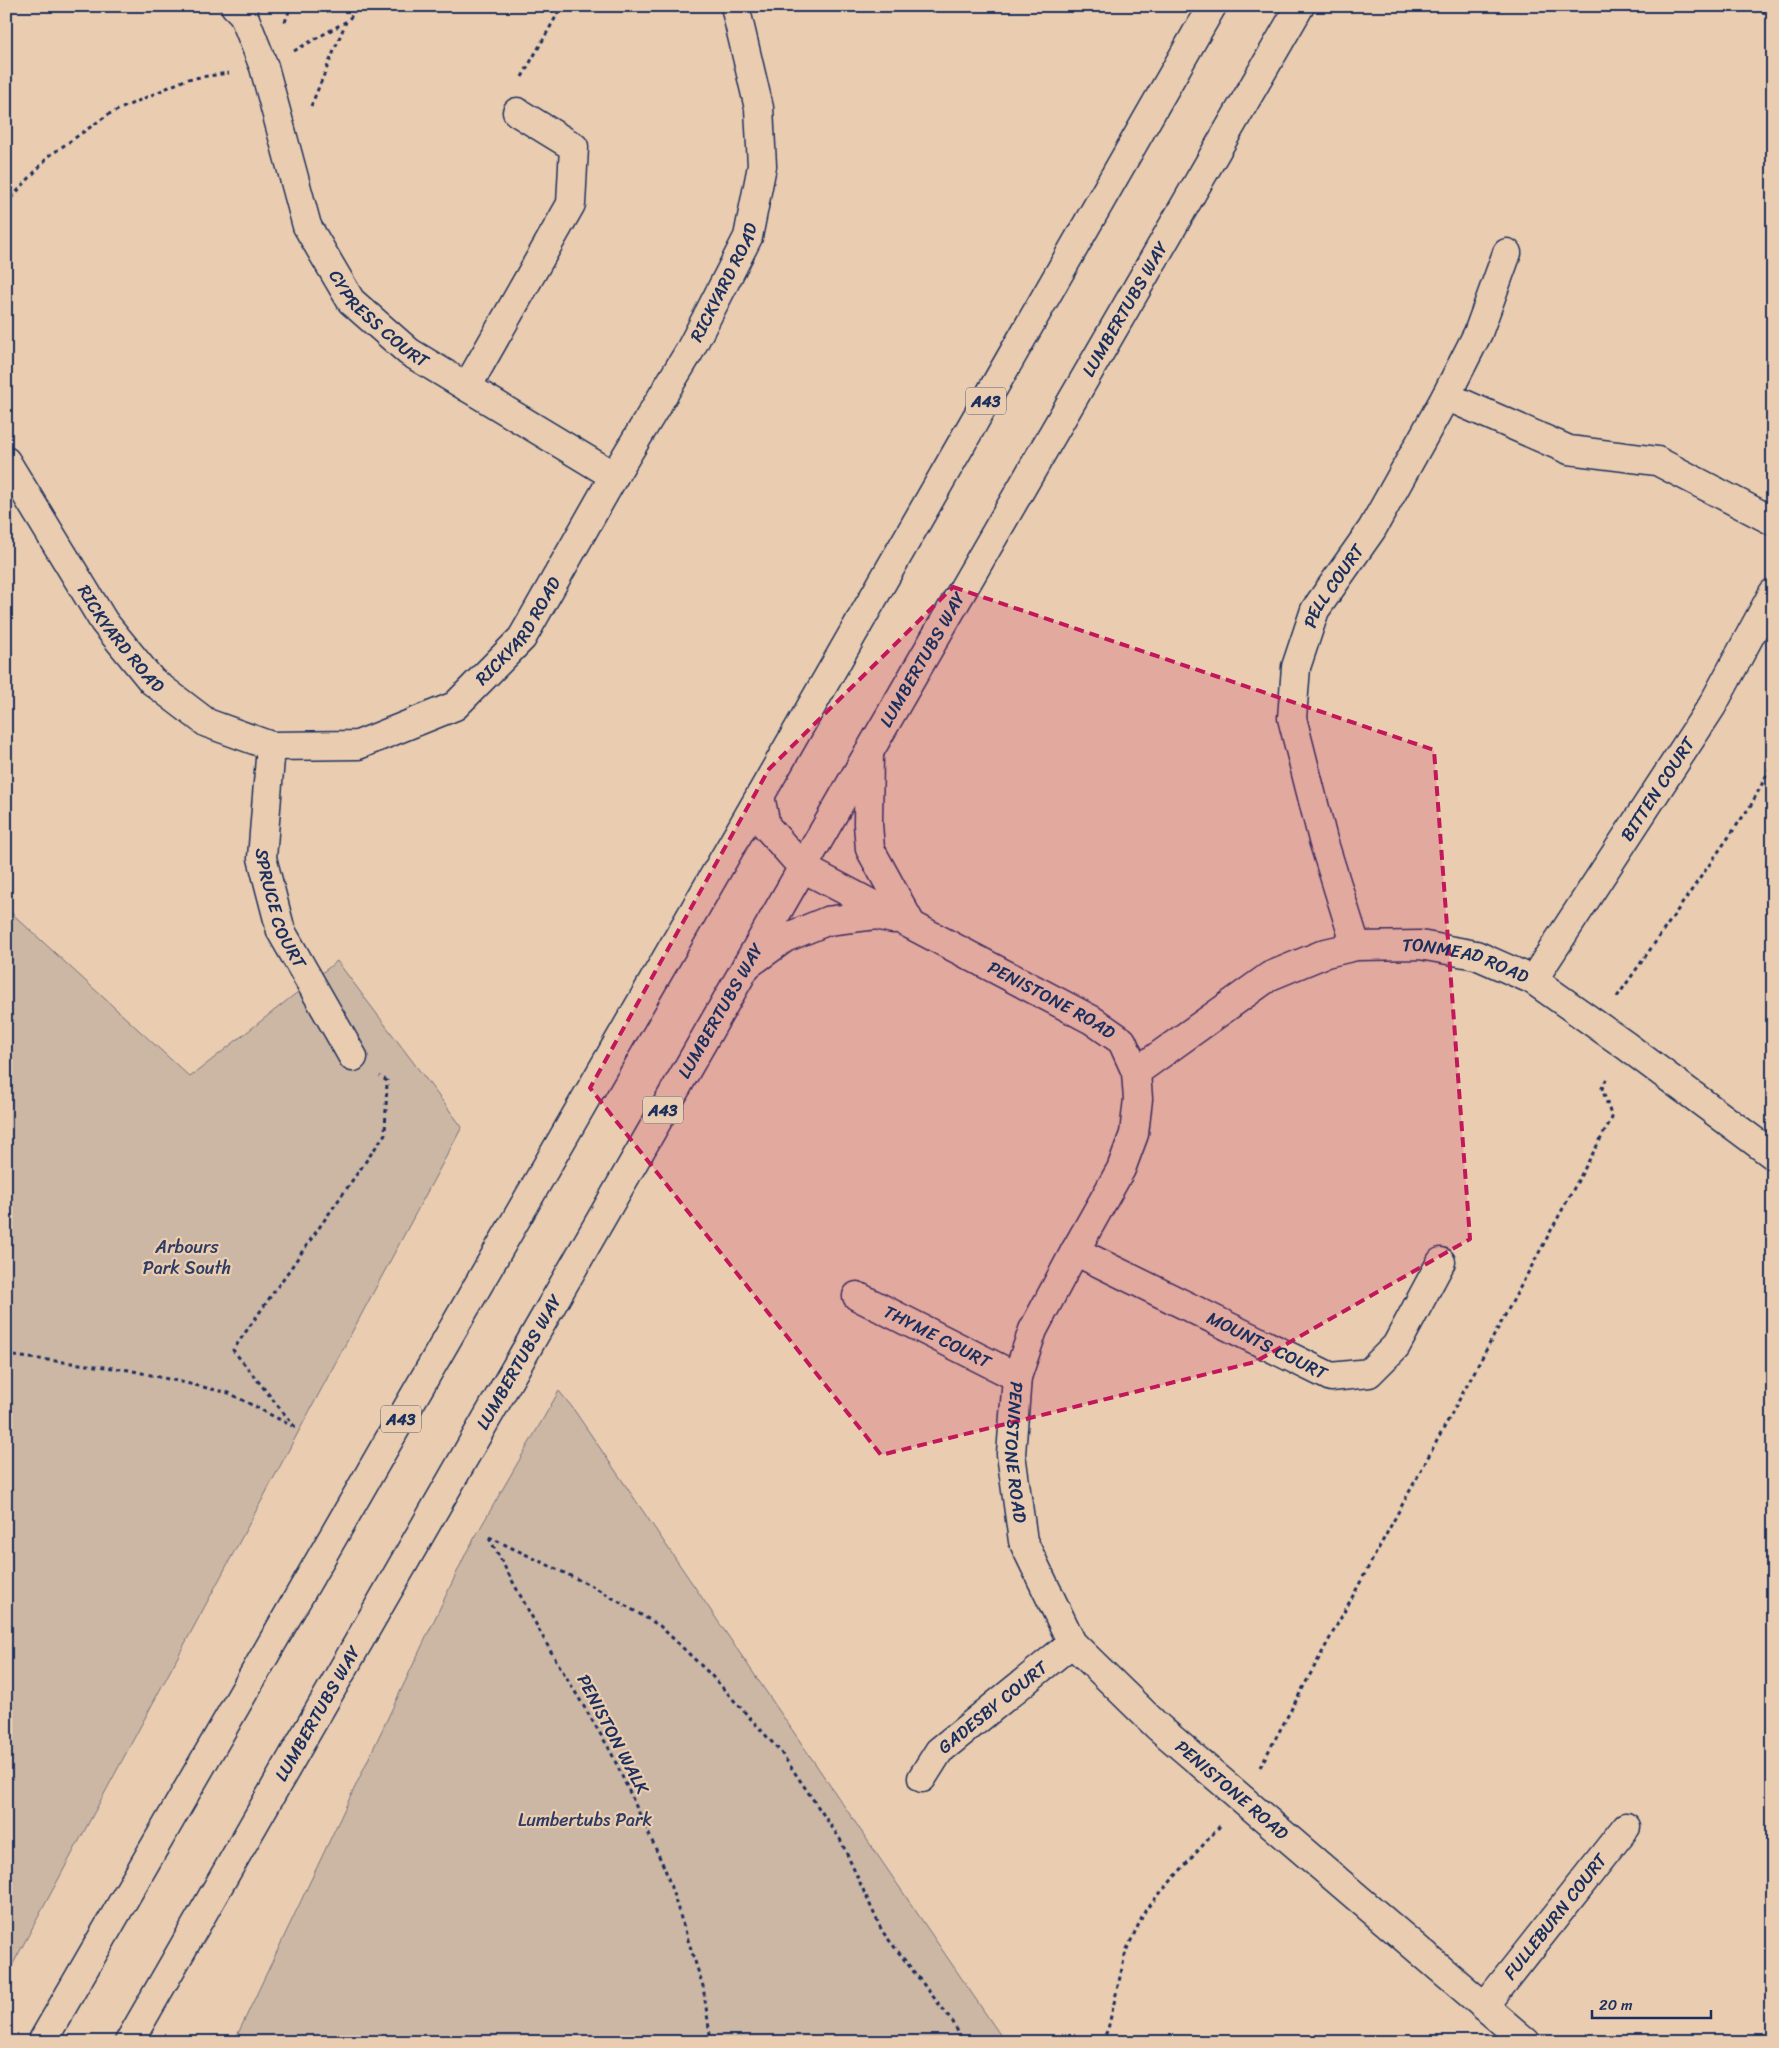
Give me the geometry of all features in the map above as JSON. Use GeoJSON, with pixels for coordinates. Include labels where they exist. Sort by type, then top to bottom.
{"type":"FeatureCollection","features":[{"type":"Feature","properties":{"kind":"main road","name":"CYPRESS COURT"},"geometry":{"type":"LineString","coordinates":[[235,6],[243,14],[264,67],[307,226],[351,302],[409,352],[614,476]]}},
{"type":"Feature","properties":{"kind":"main road","name":"RICKYARD ROAD"},"geometry":{"type":"LineString","coordinates":[[6,461],[104,622],[152,681],[208,723],[271,746],[358,745],[455,706],[522,638],[614,476],[688,352],[748,237],[762,166],[762,156],[759,108],[735,6]]}},
{"type":"Feature","properties":{"kind":"main road","name":"A43"},"geometry":{"type":"LineString","coordinates":[[42,2042],[760,796],[1212,6]]}},
{"type":"Feature","properties":{"kind":"main road","name":"LUMBERTUBS WAY"},"geometry":{"type":"LineString","coordinates":[[129,2042],[869,752],[1300,6]]}},
{"type":"Feature","properties":{"kind":"main road"},"geometry":{"type":"LineString","coordinates":[[468,387],[571,204],[574,147],[517,112]]}},
{"type":"Feature","properties":{"kind":"main road","name":"PELL COURT"},"geometry":{"type":"LineString","coordinates":[[1356,946],[1323,840],[1292,718],[1296,667],[1315,610],[1372,529],[1446,396],[1478,333],[1507,253]]}},
{"type":"Feature","properties":{"kind":"main road"},"geometry":{"type":"LineString","coordinates":[[1446,396],[1569,450],[1657,461],[1773,521]]}},
{"type":"Feature","properties":{"kind":"main road","name":"BITTEN COURT"},"geometry":{"type":"LineString","coordinates":[[1533,980],[1712,706],[1773,593]]}},
{"type":"Feature","properties":{"kind":"main road","name":"SPRUCE COURT"},"geometry":{"type":"LineString","coordinates":[[271,746],[262,858],[281,931],[353,1057]]}},
{"type":"Feature","properties":{"kind":"main road"},"geometry":{"type":"LineString","coordinates":[[869,752],[868,824],[870,849],[911,924]]}},
{"type":"Feature","properties":{"kind":"main road"},"geometry":{"type":"LineString","coordinates":[[760,796],[766,826],[803,868]]}},
{"type":"Feature","properties":{"kind":"main road","name":"PENISTONE ROAD"},"geometry":{"type":"LineString","coordinates":[[803,868],[1092,1020],[1122,1041],[1136,1072],[1138,1099],[1134,1134],[1121,1169],[1074,1251],[1033,1330],[1017,1376],[1011,1454],[1023,1541],[1072,1643],[1157,1726],[1526,2042]]}},
{"type":"Feature","properties":{"kind":"main road"},"geometry":{"type":"LineString","coordinates":[[746,966],[785,938],[827,921],[876,915],[911,924]]}},
{"type":"Feature","properties":{"kind":"main road","name":"TONMEAD ROAD"},"geometry":{"type":"LineString","coordinates":[[1136,1072],[1270,976],[1326,954],[1356,946],[1420,945],[1476,955],[1533,980],[1625,1045],[1773,1155]]}},
{"type":"Feature","properties":{"kind":"main road","name":"MOUNTS COURT"},"geometry":{"type":"LineString","coordinates":[[1074,1251],[1331,1377],[1369,1373],[1396,1346],[1441,1262]]}},
{"type":"Feature","properties":{"kind":"main road","name":"THYME COURT"},"geometry":{"type":"LineString","coordinates":[[857,1296],[1017,1376]]}},
{"type":"Feature","properties":{"kind":"main road","name":"GADESBY COURT"},"geometry":{"type":"LineString","coordinates":[[922,1778],[939,1751],[1072,1643]]}},
{"type":"Feature","properties":{"kind":"main road","name":"FULLEBURN COURT"},"geometry":{"type":"LineString","coordinates":[[1484,2007],[1626,1826]]}},
{"type":"Feature","properties":{"kind":"path"},"geometry":{"type":"LineString","coordinates":[[264,67],[291,6]]}},
{"type":"Feature","properties":{"kind":"path"},"geometry":{"type":"LineString","coordinates":[[6,204],[49,156],[109,114],[188,79],[264,67],[347,21],[361,6]]}},
{"type":"Feature","properties":{"kind":"path"},"geometry":{"type":"LineString","coordinates":[[517,112],[522,78],[562,6]]}},
{"type":"Feature","properties":{"kind":"path"},"geometry":{"type":"LineString","coordinates":[[1730,6],[1773,14]]}},
{"type":"Feature","properties":{"kind":"path"},"geometry":{"type":"LineString","coordinates":[[289,159],[347,21]]}},
{"type":"Feature","properties":{"kind":"path"},"geometry":{"type":"LineString","coordinates":[[1597,1026],[1751,805],[1773,763]]}},
{"type":"Feature","properties":{"kind":"path"},"geometry":{"type":"LineString","coordinates":[[1102,2042],[1108,2029],[1126,1951],[1146,1908],[1188,1864],[1242,1799],[1612,1118],[1602,1088],[1625,1045]]}},
{"type":"Feature","properties":{"kind":"path"},"geometry":{"type":"LineString","coordinates":[[6,1355],[129,1370],[229,1393],[295,1427],[233,1350],[385,1134],[387,1081],[353,1057]]}},
{"type":"Feature","properties":{"kind":"path","name":"PENISTON WALK"},"geometry":{"type":"LineString","coordinates":[[711,2042],[703,1986],[665,1868],[610,1750],[550,1650],[489,1537],[594,1586],[660,1626],[711,1675],[780,1751],[840,1839],[882,1930],[953,2022],[963,2042]]}},
{"type":"Feature","properties":{"kind":"highlighted area"},"geometry":{"type":"Polygon","coordinates":[[[953,587],[1434,750],[1470,1239],[1255,1362],[881,1455],[590,1088],[769,769],[953,587]]]}},
{"type":"Feature","properties":{"kind":"green space","name":"Arbours Park South"},"geometry":{"type":"Polygon","coordinates":[[[6,908],[190,1077],[337,961],[462,1127],[6,1977],[6,908]]]}},
{"type":"Feature","properties":{"kind":"green space","name":"Lumbertubs Park"},"geometry":{"type":"Polygon","coordinates":[[[559,1391],[572,1407],[1005,2042],[234,2042],[467,1551],[559,1391]]]}}]}
